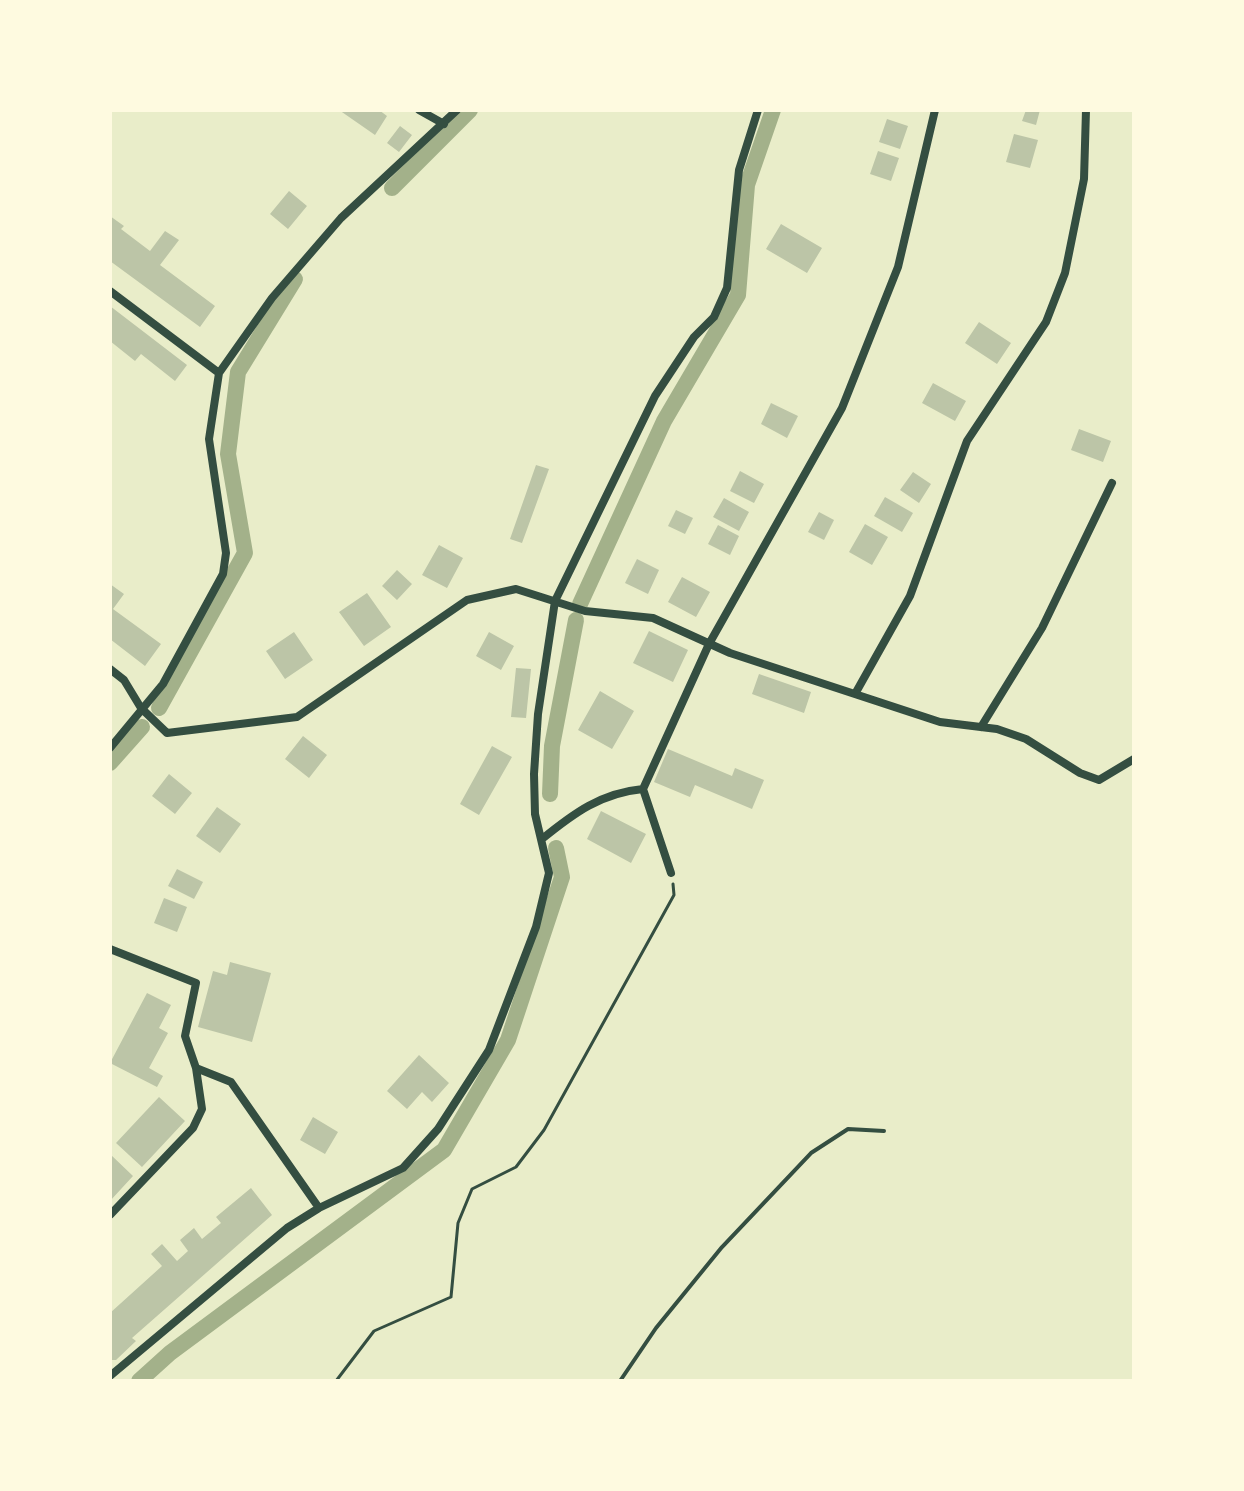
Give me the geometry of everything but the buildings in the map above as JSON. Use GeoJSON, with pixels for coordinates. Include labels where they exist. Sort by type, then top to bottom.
{"type":"FeatureCollection","features":[{"type":"Feature","properties":{"kind":"street"},"geometry":{"type":"LineString","coordinates":[[419,110],[444,124]]}},
{"type":"Feature","properties":{"kind":"street"},"geometry":{"type":"LineString","coordinates":[[110,748],[163,684],[223,574],[226,553],[209,439],[219,373],[272,298],[341,218],[457,110]]}},
{"type":"Feature","properties":{"kind":"street"},"geometry":{"type":"LineString","coordinates":[[110,1376],[275,1238],[319,1208],[403,1168],[438,1129],[489,1050],[536,927],[549,873],[535,814],[534,774],[538,714],[555,601],[655,396],[694,337],[714,317],[727,288],[739,170],[758,110]]}},
{"type":"Feature","properties":{"kind":"street"},"geometry":{"type":"LineString","coordinates":[[671,873],[643,789],[709,644],[842,408],[898,267],[935,110]]}},
{"type":"Feature","properties":{"kind":"street"},"geometry":{"type":"LineString","coordinates":[[855,694],[910,596],[967,441],[1046,322],[1065,273],[1084,179],[1086,110]]}},
{"type":"Feature","properties":{"kind":"street"},"geometry":{"type":"LineString","coordinates":[[110,291],[219,373]]}},
{"type":"Feature","properties":{"kind":"street"},"geometry":{"type":"LineString","coordinates":[[981,727],[1042,628],[1112,483]]}},
{"type":"Feature","properties":{"kind":"street"},"geometry":{"type":"LineString","coordinates":[[110,669],[124,680],[141,708],[167,733],[297,717],[467,600],[516,589],[585,611],[653,618],[709,644],[940,722],[981,727],[1026,739],[1080,773],[1099,780],[1134,759]]}},
{"type":"Feature","properties":{"kind":"street"},"geometry":{"type":"LineString","coordinates":[[542,839],[596,800],[620,791],[643,789]]}},
{"type":"Feature","properties":{"kind":"street"},"geometry":{"type":"LineString","coordinates":[[110,949],[196,983],[185,1036],[196,1068],[202,1109],[193,1128],[110,1215]]}},
{"type":"Feature","properties":{"kind":"street"},"geometry":{"type":"LineString","coordinates":[[196,1068],[231,1082],[319,1208]]}},
{"type":"Feature","properties":{"kind":"lane"},"geometry":{"type":"LineString","coordinates":[[620,1381],[656,1328],[722,1247],[811,1153],[848,1129],[884,1131]]}},
{"type":"Feature","properties":{"kind":"path"},"geometry":{"type":"LineString","coordinates":[[336,1381],[374,1331],[451,1297],[458,1223],[472,1189],[516,1167],[544,1130],[674,895],[671,873]]}},
{"type":"Feature","properties":{"kind":"waterway"},"geometry":{"type":"LineString","coordinates":[[392,188],[470,110]]}},
{"type":"Feature","properties":{"kind":"waterway"},"geometry":{"type":"LineString","coordinates":[[580,604],[664,421],[738,295],[747,185],[773,110]]}},
{"type":"Feature","properties":{"kind":"waterway"},"geometry":{"type":"LineString","coordinates":[[159,708],[245,553],[228,454],[238,372],[295,279]]}},
{"type":"Feature","properties":{"kind":"waterway"},"geometry":{"type":"LineString","coordinates":[[550,794],[552,746],[576,620]]}},
{"type":"Feature","properties":{"kind":"waterway"},"geometry":{"type":"LineString","coordinates":[[110,763],[142,727]]}},
{"type":"Feature","properties":{"kind":"waterway"},"geometry":{"type":"LineString","coordinates":[[139,1381],[170,1353],[444,1150],[508,1040],[562,877],[556,848]]}}]}
